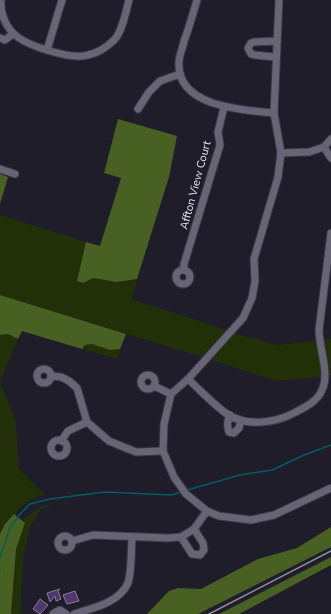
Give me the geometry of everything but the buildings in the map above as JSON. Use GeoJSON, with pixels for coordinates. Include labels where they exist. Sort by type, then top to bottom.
{"type":"FeatureCollection","features":[{"type":"Feature","properties":{"kind":"street"},"geometry":{"type":"LineString","coordinates":[[1,0],[0,6],[2,24],[14,34],[30,44],[47,50],[74,56],[87,56],[100,51],[116,39],[129,0]]}},
{"type":"Feature","properties":{"kind":"street"},"geometry":{"type":"LineString","coordinates":[[47,50],[62,0]]}},
{"type":"Feature","properties":{"kind":"street"},"geometry":{"type":"LineString","coordinates":[[197,0],[179,62],[182,82],[187,89],[200,97],[224,107],[274,113]]}},
{"type":"Feature","properties":{"kind":"street"},"geometry":{"type":"LineString","coordinates":[[279,0],[274,113],[281,153],[278,177],[254,259],[255,281],[252,298],[243,318],[188,379],[172,394],[164,424],[162,451],[174,477],[186,494],[207,511],[220,516],[251,520],[274,515],[331,488]]}},
{"type":"Feature","properties":{"kind":"street"},"geometry":{"type":"LineString","coordinates":[[0,38],[5,40],[14,34]]}},
{"type":"Feature","properties":{"kind":"street"},"geometry":{"type":"LineString","coordinates":[[276,56],[251,54],[248,48],[249,45],[254,42],[277,41]]}},
{"type":"Feature","properties":{"kind":"street"},"geometry":{"type":"LineString","coordinates":[[138,109],[149,92],[160,81],[180,74]]}},
{"type":"Feature","properties":{"kind":"street","name":"Affton View Court"},"geometry":{"type":"LineString","coordinates":[[184,269],[184,264],[220,145],[218,132],[224,107]]}},
{"type":"Feature","properties":{"kind":"street"},"geometry":{"type":"LineString","coordinates":[[281,153],[309,152],[324,147],[331,139]]}},
{"type":"Feature","properties":{"kind":"street"},"geometry":{"type":"LineString","coordinates":[[324,147],[331,158]]}},
{"type":"Feature","properties":{"kind":"street"},"geometry":{"type":"LineString","coordinates":[[0,169],[15,174]]}},
{"type":"Feature","properties":{"kind":"street"},"geometry":{"type":"LineString","coordinates":[[188,379],[230,415],[246,422],[270,421],[288,416],[311,404],[322,390],[326,373],[319,341],[319,330],[331,233]]}},
{"type":"Feature","properties":{"kind":"street"},"geometry":{"type":"LineString","coordinates":[[52,376],[61,377],[69,381],[77,388],[87,422],[109,441],[136,452],[162,451]]}},
{"type":"Feature","properties":{"kind":"street"},"geometry":{"type":"LineString","coordinates":[[154,386],[172,394]]}},
{"type":"Feature","properties":{"kind":"street"},"geometry":{"type":"LineString","coordinates":[[230,415],[227,421],[229,432],[234,433],[239,428],[241,420]]}},
{"type":"Feature","properties":{"kind":"street"},"geometry":{"type":"LineString","coordinates":[[62,441],[68,431],[87,422]]}},
{"type":"Feature","properties":{"kind":"street"},"geometry":{"type":"LineString","coordinates":[[72,541],[93,535],[168,538],[181,536],[194,529],[207,511]]}},
{"type":"Feature","properties":{"kind":"street"},"geometry":{"type":"LineString","coordinates":[[181,536],[192,554],[200,555],[204,550],[203,543],[194,529]]}},
{"type":"Feature","properties":{"kind":"street"},"geometry":{"type":"LineString","coordinates":[[74,614],[110,601],[123,592],[130,574],[132,536]]}},
{"type":"Feature","properties":{"kind":"street"},"geometry":{"type":"LineString","coordinates":[[53,614],[60,610],[66,614]]}},
{"type":"Feature","properties":{"kind":"green space"},"geometry":{"type":"Polygon","coordinates":[[[118,119],[177,136],[169,177],[137,279],[116,282],[93,278],[83,283],[77,281],[86,242],[100,246],[121,178],[104,173],[118,119]]]}},
{"type":"Feature","properties":{"kind":"green space"},"geometry":{"type":"Polygon","coordinates":[[[0,174],[8,177],[0,204],[0,174]]]}},
{"type":"Feature","properties":{"kind":"green space"},"geometry":{"type":"Polygon","coordinates":[[[0,215],[86,242],[77,281],[83,283],[93,278],[116,282],[137,279],[132,299],[226,330],[202,357],[0,295],[0,215]]]}},
{"type":"Feature","properties":{"kind":"green space"},"geometry":{"type":"Polygon","coordinates":[[[0,295],[126,334],[120,349],[110,350],[92,344],[85,345],[82,349],[22,331],[18,339],[8,334],[0,335],[0,295]]]}},
{"type":"Feature","properties":{"kind":"green space"},"geometry":{"type":"Polygon","coordinates":[[[234,333],[277,345],[316,341],[322,377],[276,381],[209,359],[234,333]]]}},
{"type":"Feature","properties":{"kind":"green space"},"geometry":{"type":"Polygon","coordinates":[[[8,334],[18,339],[0,381],[0,335],[8,334]]]}},
{"type":"Feature","properties":{"kind":"green space"},"geometry":{"type":"Polygon","coordinates":[[[331,339],[331,375],[329,375],[322,340],[331,339]]]}},
{"type":"Feature","properties":{"kind":"green space"},"geometry":{"type":"Polygon","coordinates":[[[92,344],[110,350],[120,349],[117,359],[82,349],[85,345],[92,344]]]}},
{"type":"Feature","properties":{"kind":"green space"},"geometry":{"type":"Polygon","coordinates":[[[0,382],[16,422],[19,469],[44,494],[30,501],[18,510],[8,521],[0,534],[0,382]]]}},
{"type":"Feature","properties":{"kind":"green space"},"geometry":{"type":"Polygon","coordinates":[[[59,501],[41,509],[30,527],[23,560],[20,613],[27,614],[11,614],[16,549],[25,524],[22,521],[39,507],[59,501]]]}},
{"type":"Feature","properties":{"kind":"green space"},"geometry":{"type":"Polygon","coordinates":[[[14,514],[25,523],[16,549],[11,614],[0,614],[0,534],[5,524],[14,514]]]}},
{"type":"Feature","properties":{"kind":"green space"},"geometry":{"type":"Polygon","coordinates":[[[331,527],[331,547],[198,614],[147,614],[169,591],[178,588],[201,589],[258,559],[297,548],[331,527]]]}},
{"type":"Feature","properties":{"kind":"green space"},"geometry":{"type":"Polygon","coordinates":[[[331,557],[331,565],[239,614],[219,614],[331,557]]]}},
{"type":"Feature","properties":{"kind":"waterway"},"geometry":{"type":"LineString","coordinates":[[187,490],[240,475],[272,470],[304,455],[331,445]]}},
{"type":"Feature","properties":{"kind":"waterway"},"geometry":{"type":"LineString","coordinates":[[0,557],[10,528],[20,514],[30,504],[50,499],[105,492],[172,495],[181,492]]}},
{"type":"Feature","properties":{"kind":"railway"},"geometry":{"type":"LineString","coordinates":[[209,614],[331,551]]}}]}
